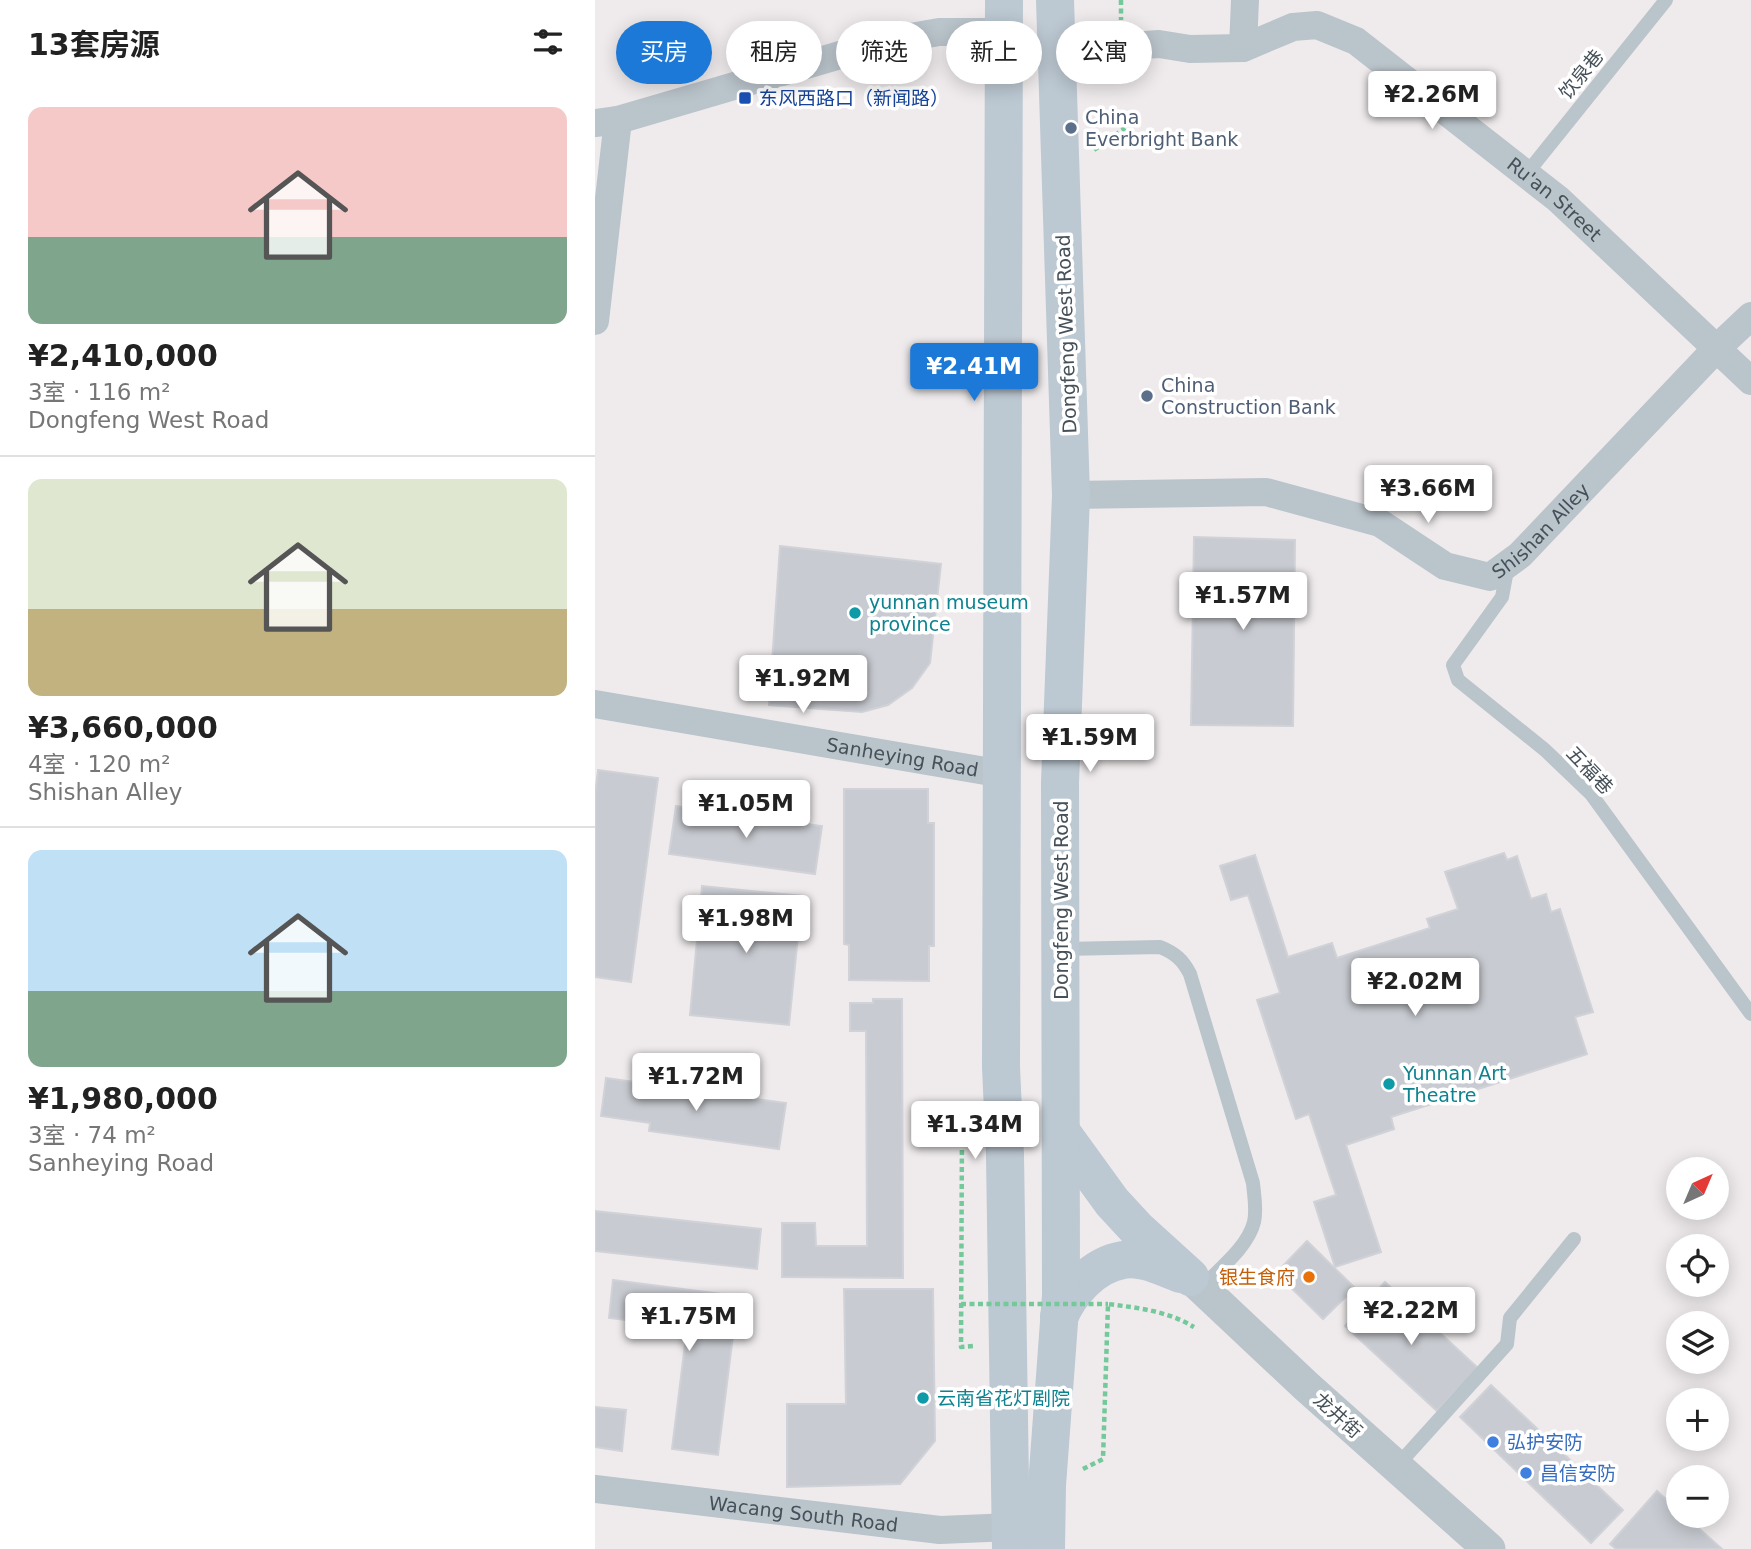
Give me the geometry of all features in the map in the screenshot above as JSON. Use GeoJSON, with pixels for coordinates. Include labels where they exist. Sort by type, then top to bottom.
{"type":"FeatureCollection","features":[{"type":"Feature","properties":{"kind":"main road","name":"Dongfeng West Road"},"geometry":{"type":"LineString","coordinates":[[1055,0],[1056,51]]}},
{"type":"Feature","properties":{"kind":"main road"},"geometry":{"type":"LineString","coordinates":[[1004,16],[1001,1067],[1006,1182],[1012,1538]]}},
{"type":"Feature","properties":{"kind":"main road","name":"Dongfeng West Road"},"geometry":{"type":"LineString","coordinates":[[1046,1549],[1047,1485],[1059,1317],[1062,1133],[1060,783],[1072,495],[1057,84]]}},
{"type":"Feature","properties":{"kind":"main road"},"geometry":{"type":"LineString","coordinates":[[1062,1133],[1112,1202],[1136,1228],[1196,1282]]}},
{"type":"Feature","properties":{"kind":"main road"},"geometry":{"type":"LineString","coordinates":[[1059,1317],[1066,1301],[1088,1278],[1105,1266],[1124,1259],[1147,1262],[1196,1282]]}},
{"type":"Feature","properties":{"kind":"street"},"geometry":{"type":"LineString","coordinates":[[1243,48],[1245,0]]}},
{"type":"Feature","properties":{"kind":"street"},"geometry":{"type":"LineString","coordinates":[[595,321],[606,122],[888,41],[1004,16]]}},
{"type":"Feature","properties":{"kind":"street","name":"Ru'an Street"},"geometry":{"type":"LineString","coordinates":[[1152,44],[1190,49],[1243,48],[1293,27],[1317,25],[1356,41],[1558,199],[1751,381]]}},
{"type":"Feature","properties":{"kind":"street","name":"Shishan Alley"},"geometry":{"type":"LineString","coordinates":[[1072,495],[1266,492],[1380,523],[1445,566],[1490,577],[1520,555],[1716,349],[1751,316]]}},
{"type":"Feature","properties":{"kind":"street","name":"Sanheying Road"},"geometry":{"type":"LineString","coordinates":[[595,704],[1003,774]]}},
{"type":"Feature","properties":{"kind":"street","name":"龙井街"},"geometry":{"type":"LineString","coordinates":[[1196,1282],[1306,1386],[1489,1549]]}},
{"type":"Feature","properties":{"kind":"street","name":"Wacang South Road"},"geometry":{"type":"LineString","coordinates":[[595,1489],[1012,1538]]}},
{"type":"Feature","properties":{"kind":"lane","name":"饮泉巷"},"geometry":{"type":"LineString","coordinates":[[1527,173],[1666,0]]}},
{"type":"Feature","properties":{"kind":"lane","name":"五福巷"},"geometry":{"type":"LineString","coordinates":[[1508,564],[1501,597],[1453,665],[1458,680],[1545,750],[1591,794],[1751,1014]]}},
{"type":"Feature","properties":{"kind":"lane"},"geometry":{"type":"LineString","coordinates":[[1061,949],[1160,947],[1173,952],[1184,962],[1190,974],[1253,1182],[1255,1210],[1254,1223],[1249,1234],[1196,1282]]}},
{"type":"Feature","properties":{"kind":"lane"},"geometry":{"type":"LineString","coordinates":[[1396,1467],[1507,1344],[1510,1318],[1573,1239]]}},
{"type":"Feature","properties":{"kind":"path"},"geometry":{"type":"LineString","coordinates":[[961,1347],[962,1129]]}},
{"type":"Feature","properties":{"kind":"path"},"geometry":{"type":"LineString","coordinates":[[961,1304],[1108,1304],[1154,1310],[1181,1319],[1198,1329]]}},
{"type":"Feature","properties":{"kind":"path"},"geometry":{"type":"LineString","coordinates":[[1103,1460],[1108,1304]]}},
{"type":"Feature","properties":{"kind":"building"},"geometry":{"type":"Polygon","coordinates":[[[1194,537],[1295,540],[1293,726],[1191,725],[1194,537]]]}},
{"type":"Feature","properties":{"kind":"building","name":"yunnan museum province"},"geometry":{"type":"Polygon","coordinates":[[[780,546],[941,564],[930,663],[912,688],[888,705],[862,712],[769,705],[780,546]]]}},
{"type":"Feature","properties":{"kind":"building"},"geometry":{"type":"Polygon","coordinates":[[[598,770],[658,778],[631,982],[595,977],[595,794],[598,770]]]}},
{"type":"Feature","properties":{"kind":"building"},"geometry":{"type":"Polygon","coordinates":[[[844,789],[928,789],[928,823],[934,823],[934,946],[929,946],[929,981],[849,980],[849,945],[844,944],[844,789]]]}},
{"type":"Feature","properties":{"kind":"building"},"geometry":{"type":"Polygon","coordinates":[[[676,806],[822,826],[815,874],[669,854],[676,806]]]}},
{"type":"Feature","properties":{"kind":"building","name":"Yunnan Art Theatre"},"geometry":{"type":"Polygon","coordinates":[[[1504,853],[1507,860],[1517,856],[1531,899],[1546,894],[1551,912],[1560,909],[1593,1012],[1575,1017],[1587,1054],[1391,1117],[1394,1129],[1346,1145],[1381,1252],[1335,1267],[1314,1202],[1336,1195],[1309,1114],[1296,1119],[1257,1000],[1280,993],[1248,895],[1231,900],[1220,866],[1255,855],[1288,957],[1332,943],[1337,958],[1430,928],[1427,919],[1458,909],[1445,872],[1504,853]]]}},
{"type":"Feature","properties":{"kind":"building"},"geometry":{"type":"Polygon","coordinates":[[[702,886],[802,896],[789,1025],[690,1015],[702,886]]]}},
{"type":"Feature","properties":{"kind":"building"},"geometry":{"type":"Polygon","coordinates":[[[873,999],[902,999],[903,1278],[782,1277],[782,1223],[815,1223],[816,1246],[867,1246],[866,1031],[850,1031],[850,1003],[873,1003],[873,999]]]}},
{"type":"Feature","properties":{"kind":"building"},"geometry":{"type":"Polygon","coordinates":[[[606,1078],[786,1103],[779,1149],[649,1131],[650,1123],[601,1116],[606,1078]]]}},
{"type":"Feature","properties":{"kind":"building"},"geometry":{"type":"Polygon","coordinates":[[[595,1211],[761,1229],[757,1269],[595,1251],[595,1211]]]}},
{"type":"Feature","properties":{"kind":"building"},"geometry":{"type":"Polygon","coordinates":[[[1307,1241],[1355,1288],[1323,1319],[1276,1273],[1307,1241]]]}},
{"type":"Feature","properties":{"kind":"building"},"geometry":{"type":"Polygon","coordinates":[[[613,1280],[738,1296],[718,1455],[672,1449],[687,1328],[609,1318],[613,1280]]]}},
{"type":"Feature","properties":{"kind":"building"},"geometry":{"type":"Polygon","coordinates":[[[1385,1282],[1478,1368],[1437,1411],[1345,1326],[1385,1282]]]}},
{"type":"Feature","properties":{"kind":"building"},"geometry":{"type":"Polygon","coordinates":[[[844,1289],[933,1289],[935,1441],[900,1484],[787,1487],[787,1404],[846,1404],[844,1289]]]}},
{"type":"Feature","properties":{"kind":"building"},"geometry":{"type":"Polygon","coordinates":[[[1491,1385],[1623,1510],[1591,1543],[1460,1417],[1491,1385]]]}},
{"type":"Feature","properties":{"kind":"building"},"geometry":{"type":"Polygon","coordinates":[[[595,1407],[626,1410],[622,1451],[595,1447],[595,1407]]]}},
{"type":"Feature","properties":{"kind":"building"},"geometry":{"type":"Polygon","coordinates":[[[1657,1491],[1666,1499],[1666,1528],[1698,1528],[1722,1549],[1616,1549],[1610,1544],[1657,1491]]]}},
{"type":"Feature","properties":{"kind":"place","name":"东风西路口（新闻路）"},"geometry":{"type":"Point","coordinates":[745,98]}},
{"type":"Feature","properties":{"kind":"place","name":"China Everbright Bank"},"geometry":{"type":"Point","coordinates":[1071,128]}},
{"type":"Feature","properties":{"kind":"place","name":"China Construction Bank"},"geometry":{"type":"Point","coordinates":[1147,396]}},
{"type":"Feature","properties":{"kind":"place","name":"yunnan museum province"},"geometry":{"type":"Point","coordinates":[855,613]}},
{"type":"Feature","properties":{"kind":"place","name":"Yunnan Art Theatre"},"geometry":{"type":"Point","coordinates":[1389,1084]}},
{"type":"Feature","properties":{"kind":"place","name":"银生食府"},"geometry":{"type":"Point","coordinates":[1309,1277]}},
{"type":"Feature","properties":{"kind":"place","name":"云南省花灯剧院"},"geometry":{"type":"Point","coordinates":[923,1398]}},
{"type":"Feature","properties":{"kind":"place","name":"弘护安防"},"geometry":{"type":"Point","coordinates":[1493,1442]}},
{"type":"Feature","properties":{"kind":"place","name":"昌信安防"},"geometry":{"type":"Point","coordinates":[1526,1473]}}]}
